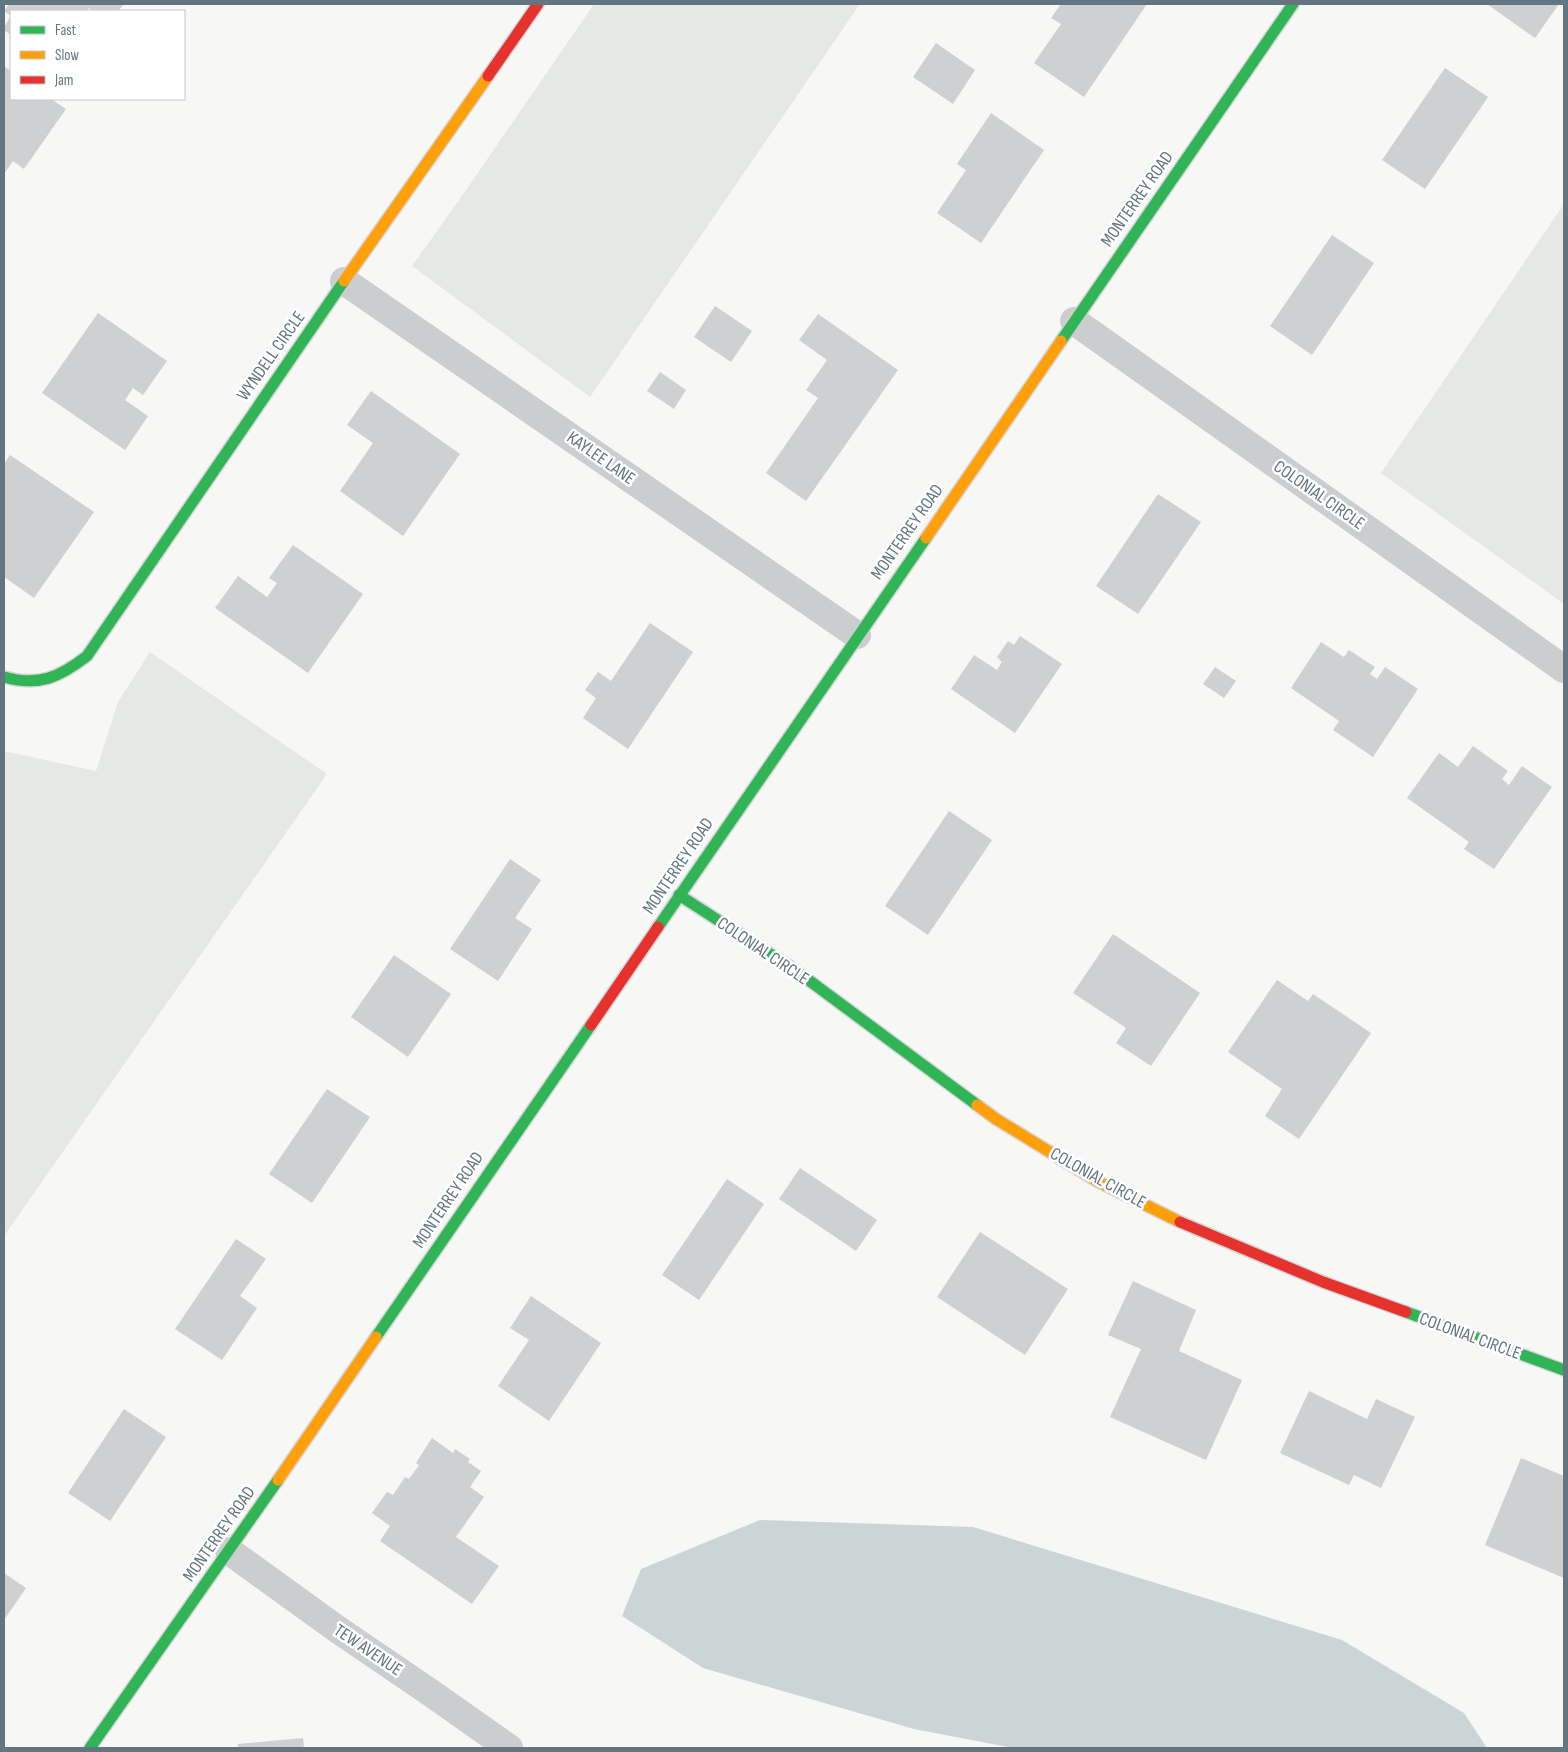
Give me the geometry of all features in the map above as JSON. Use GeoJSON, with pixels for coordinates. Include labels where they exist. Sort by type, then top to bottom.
{"type":"FeatureCollection","features":[{"type":"Feature","properties":{"kind":"street","name":"WYNDELL CIRCLE"},"geometry":{"type":"LineString","coordinates":[[4,678],[14,681],[41,680],[66,672],[87,656],[344,281],[538,4]]}},
{"type":"Feature","properties":{"kind":"street","name":"MONTERREY ROAD"},"geometry":{"type":"LineString","coordinates":[[90,1748],[229,1550],[1293,4]]}},
{"type":"Feature","properties":{"kind":"street","name":"KAYLEE LANE"},"geometry":{"type":"LineString","coordinates":[[344,281],[857,635]]}},
{"type":"Feature","properties":{"kind":"street","name":"COLONIAL CIRCLE"},"geometry":{"type":"LineString","coordinates":[[1074,321],[1564,669]]}},
{"type":"Feature","properties":{"kind":"street","name":"COLONIAL CIRCLE"},"geometry":{"type":"LineString","coordinates":[[680,895],[795,970],[940,1080],[996,1119],[1096,1181],[1195,1229],[1323,1282],[1564,1370]]}},
{"type":"Feature","properties":{"kind":"street","name":"TEW AVENUE"},"geometry":{"type":"LineString","coordinates":[[229,1550],[337,1629],[509,1748]]}},
{"type":"Feature","properties":{"kind":"shaded area"},"geometry":{"type":"Polygon","coordinates":[[[594,4],[860,4],[590,397],[412,266],[594,4]]]}},
{"type":"Feature","properties":{"kind":"shaded area"},"geometry":{"type":"Polygon","coordinates":[[[1564,204],[1564,604],[1381,473],[1564,204]]]}},
{"type":"Feature","properties":{"kind":"shaded area"},"geometry":{"type":"Polygon","coordinates":[[[150,652],[327,774],[4,1236],[4,751],[96,771],[118,702],[150,652]]]}},
{"type":"Feature","properties":{"kind":"shaded area"},"geometry":{"type":"Polygon","coordinates":[[[760,1520],[973,1527],[1342,1640],[1464,1713],[1487,1748],[1013,1748],[914,1729],[703,1668],[622,1616],[641,1569],[760,1520]]]}},
{"type":"Feature","properties":{"kind":"building"},"geometry":{"type":"Polygon","coordinates":[[[9,4],[124,4],[119,10],[92,10],[89,8],[88,10],[10,10],[10,15],[4,11],[9,4]]]}},
{"type":"Feature","properties":{"kind":"building"},"geometry":{"type":"Polygon","coordinates":[[[1061,4],[1147,4],[1084,97],[1034,63],[1061,24],[1051,18],[1061,4]]]}},
{"type":"Feature","properties":{"kind":"building"},"geometry":{"type":"Polygon","coordinates":[[[1487,4],[1559,4],[1535,38],[1487,4]]]}},
{"type":"Feature","properties":{"kind":"building"},"geometry":{"type":"Polygon","coordinates":[[[10,18],[10,34],[4,30],[10,18]]]}},
{"type":"Feature","properties":{"kind":"building"},"geometry":{"type":"Polygon","coordinates":[[[936,43],[975,70],[953,104],[913,77],[936,43]]]}},
{"type":"Feature","properties":{"kind":"building"},"geometry":{"type":"Polygon","coordinates":[[[4,66],[10,70],[10,100],[52,100],[66,109],[24,169],[13,161],[4,174],[4,66]]]}},
{"type":"Feature","properties":{"kind":"building"},"geometry":{"type":"Polygon","coordinates":[[[1445,68],[1488,97],[1425,189],[1382,160],[1445,68]]]}},
{"type":"Feature","properties":{"kind":"building"},"geometry":{"type":"Polygon","coordinates":[[[991,113],[1044,150],[981,243],[937,213],[966,170],[957,164],[991,113]]]}},
{"type":"Feature","properties":{"kind":"building"},"geometry":{"type":"Polygon","coordinates":[[[1332,235],[1374,263],[1312,355],[1270,326],[1332,235]]]}},
{"type":"Feature","properties":{"kind":"building"},"geometry":{"type":"Polygon","coordinates":[[[715,306],[752,331],[731,362],[694,337],[715,306]]]}},
{"type":"Feature","properties":{"kind":"building"},"geometry":{"type":"Polygon","coordinates":[[[98,313],[167,361],[143,395],[133,388],[125,400],[148,416],[125,450],[42,393],[98,313]]]}},
{"type":"Feature","properties":{"kind":"building"},"geometry":{"type":"Polygon","coordinates":[[[818,314],[898,370],[806,501],[766,473],[818,398],[806,390],[827,360],[799,340],[818,314]]]}},
{"type":"Feature","properties":{"kind":"building"},"geometry":{"type":"Polygon","coordinates":[[[660,372],[686,390],[674,409],[647,391],[660,372]]]}},
{"type":"Feature","properties":{"kind":"building"},"geometry":{"type":"Polygon","coordinates":[[[371,391],[460,454],[403,536],[340,491],[373,443],[347,425],[371,391]]]}},
{"type":"Feature","properties":{"kind":"building"},"geometry":{"type":"Polygon","coordinates":[[[10,455],[94,512],[34,598],[4,577],[4,464],[10,455]]]}},
{"type":"Feature","properties":{"kind":"building"},"geometry":{"type":"Polygon","coordinates":[[[1158,494],[1201,522],[1138,614],[1096,586],[1158,494]]]}},
{"type":"Feature","properties":{"kind":"building"},"geometry":{"type":"Polygon","coordinates":[[[293,545],[363,594],[308,673],[215,608],[238,576],[267,597],[277,583],[269,578],[293,545]]]}},
{"type":"Feature","properties":{"kind":"building"},"geometry":{"type":"Polygon","coordinates":[[[650,623],[693,652],[628,749],[583,718],[596,698],[585,690],[598,672],[611,681],[650,623]]]}},
{"type":"Feature","properties":{"kind":"building"},"geometry":{"type":"Polygon","coordinates":[[[1020,636],[1062,664],[1015,733],[951,689],[974,655],[997,670],[1002,662],[997,657],[1008,641],[1014,645],[1020,636]]]}},
{"type":"Feature","properties":{"kind":"building"},"geometry":{"type":"Polygon","coordinates":[[[1321,642],[1344,657],[1349,650],[1375,667],[1370,674],[1377,679],[1385,667],[1418,689],[1373,757],[1333,730],[1339,721],[1291,688],[1321,642]]]}},
{"type":"Feature","properties":{"kind":"building"},"geometry":{"type":"Polygon","coordinates":[[[1215,667],[1236,681],[1224,698],[1203,684],[1215,667]]]}},
{"type":"Feature","properties":{"kind":"building"},"geometry":{"type":"Polygon","coordinates":[[[1473,746],[1508,771],[1502,779],[1509,785],[1522,766],[1552,787],[1494,869],[1464,849],[1469,842],[1407,798],[1439,753],[1458,767],[1473,746]]]}},
{"type":"Feature","properties":{"kind":"building"},"geometry":{"type":"Polygon","coordinates":[[[949,811],[992,840],[928,935],[885,906],[949,811]]]}},
{"type":"Feature","properties":{"kind":"building"},"geometry":{"type":"Polygon","coordinates":[[[510,859],[541,880],[515,918],[532,929],[498,981],[450,949],[510,859]]]}},
{"type":"Feature","properties":{"kind":"building"},"geometry":{"type":"Polygon","coordinates":[[[1113,934],[1200,993],[1151,1066],[1116,1043],[1126,1028],[1073,993],[1113,934]]]}},
{"type":"Feature","properties":{"kind":"building"},"geometry":{"type":"Polygon","coordinates":[[[394,955],[451,994],[408,1057],[351,1017],[394,955]]]}},
{"type":"Feature","properties":{"kind":"building"},"geometry":{"type":"Polygon","coordinates":[[[1277,980],[1308,1001],[1313,994],[1371,1033],[1299,1139],[1265,1116],[1282,1089],[1228,1052],[1277,980]]]}},
{"type":"Feature","properties":{"kind":"building"},"geometry":{"type":"Polygon","coordinates":[[[327,1089],[370,1117],[312,1203],[269,1174],[327,1089]]]}},
{"type":"Feature","properties":{"kind":"building"},"geometry":{"type":"Polygon","coordinates":[[[800,1168],[877,1220],[856,1251],[779,1199],[800,1168]]]}},
{"type":"Feature","properties":{"kind":"building"},"geometry":{"type":"Polygon","coordinates":[[[727,1179],[764,1204],[699,1300],[662,1275],[727,1179]]]}},
{"type":"Feature","properties":{"kind":"building"},"geometry":{"type":"Polygon","coordinates":[[[980,1232],[1068,1289],[1025,1355],[937,1297],[980,1232]]]}},
{"type":"Feature","properties":{"kind":"building"},"geometry":{"type":"Polygon","coordinates":[[[236,1239],[266,1259],[240,1296],[257,1308],[222,1360],[175,1329],[236,1239]]]}},
{"type":"Feature","properties":{"kind":"building"},"geometry":{"type":"Polygon","coordinates":[[[1133,1281],[1196,1310],[1179,1351],[1242,1380],[1206,1460],[1110,1417],[1141,1349],[1108,1335],[1133,1281]]]}},
{"type":"Feature","properties":{"kind":"building"},"geometry":{"type":"Polygon","coordinates":[[[531,1296],[601,1343],[549,1421],[498,1386],[529,1340],[510,1328],[531,1296]]]}},
{"type":"Feature","properties":{"kind":"building"},"geometry":{"type":"Polygon","coordinates":[[[1309,1391],[1367,1419],[1376,1399],[1415,1417],[1381,1488],[1354,1475],[1349,1485],[1280,1453],[1309,1391]]]}},
{"type":"Feature","properties":{"kind":"building"},"geometry":{"type":"Polygon","coordinates":[[[124,1409],[166,1437],[110,1521],[68,1493],[124,1409]]]}},
{"type":"Feature","properties":{"kind":"building"},"geometry":{"type":"Polygon","coordinates":[[[432,1438],[453,1453],[455,1449],[470,1459],[468,1462],[481,1471],[470,1487],[484,1497],[456,1537],[499,1566],[472,1604],[380,1541],[390,1526],[372,1513],[387,1492],[393,1495],[405,1477],[409,1479],[419,1465],[416,1463],[432,1438]]]}},
{"type":"Feature","properties":{"kind":"building"},"geometry":{"type":"Polygon","coordinates":[[[1521,1458],[1564,1476],[1564,1578],[1485,1545],[1521,1458]]]}},
{"type":"Feature","properties":{"kind":"building"},"geometry":{"type":"Polygon","coordinates":[[[4,1573],[26,1588],[4,1620],[4,1573]]]}},
{"type":"Feature","properties":{"kind":"building"},"geometry":{"type":"Polygon","coordinates":[[[303,1738],[304,1748],[238,1748],[238,1744],[303,1738]]]}},
{"type":"Feature","properties":{"kind":"traffic: fast"},"geometry":{"type":"LineString","coordinates":[[1061,341],[1293,4]]}},
{"type":"Feature","properties":{"kind":"traffic: fast"},"geometry":{"type":"LineString","coordinates":[[4,677],[28,681],[48,678],[68,670],[87,656],[344,281]]}},
{"type":"Feature","properties":{"kind":"traffic: fast"},"geometry":{"type":"LineString","coordinates":[[658,927],[926,538]]}},
{"type":"Feature","properties":{"kind":"traffic: fast"},"geometry":{"type":"LineString","coordinates":[[679,895],[795,970],[977,1105]]}},
{"type":"Feature","properties":{"kind":"traffic: fast"},"geometry":{"type":"LineString","coordinates":[[376,1337],[591,1025]]}},
{"type":"Feature","properties":{"kind":"traffic: fast"},"geometry":{"type":"LineString","coordinates":[[1406,1312],[1564,1370]]}},
{"type":"Feature","properties":{"kind":"traffic: fast"},"geometry":{"type":"LineString","coordinates":[[90,1748],[278,1480]]}},
{"type":"Feature","properties":{"kind":"traffic: slow"},"geometry":{"type":"LineString","coordinates":[[344,281],[488,76]]}},
{"type":"Feature","properties":{"kind":"traffic: slow"},"geometry":{"type":"LineString","coordinates":[[926,538],[1061,341]]}},
{"type":"Feature","properties":{"kind":"traffic: slow"},"geometry":{"type":"LineString","coordinates":[[977,1105],[996,1119],[1097,1181],[1180,1222]]}},
{"type":"Feature","properties":{"kind":"traffic: slow"},"geometry":{"type":"LineString","coordinates":[[278,1480],[376,1337]]}},
{"type":"Feature","properties":{"kind":"traffic: jam"},"geometry":{"type":"LineString","coordinates":[[488,76],[538,4]]}},
{"type":"Feature","properties":{"kind":"traffic: jam"},"geometry":{"type":"LineString","coordinates":[[591,1025],[658,927]]}},
{"type":"Feature","properties":{"kind":"traffic: jam"},"geometry":{"type":"LineString","coordinates":[[1180,1222],[1323,1282],[1406,1312]]}}]}
